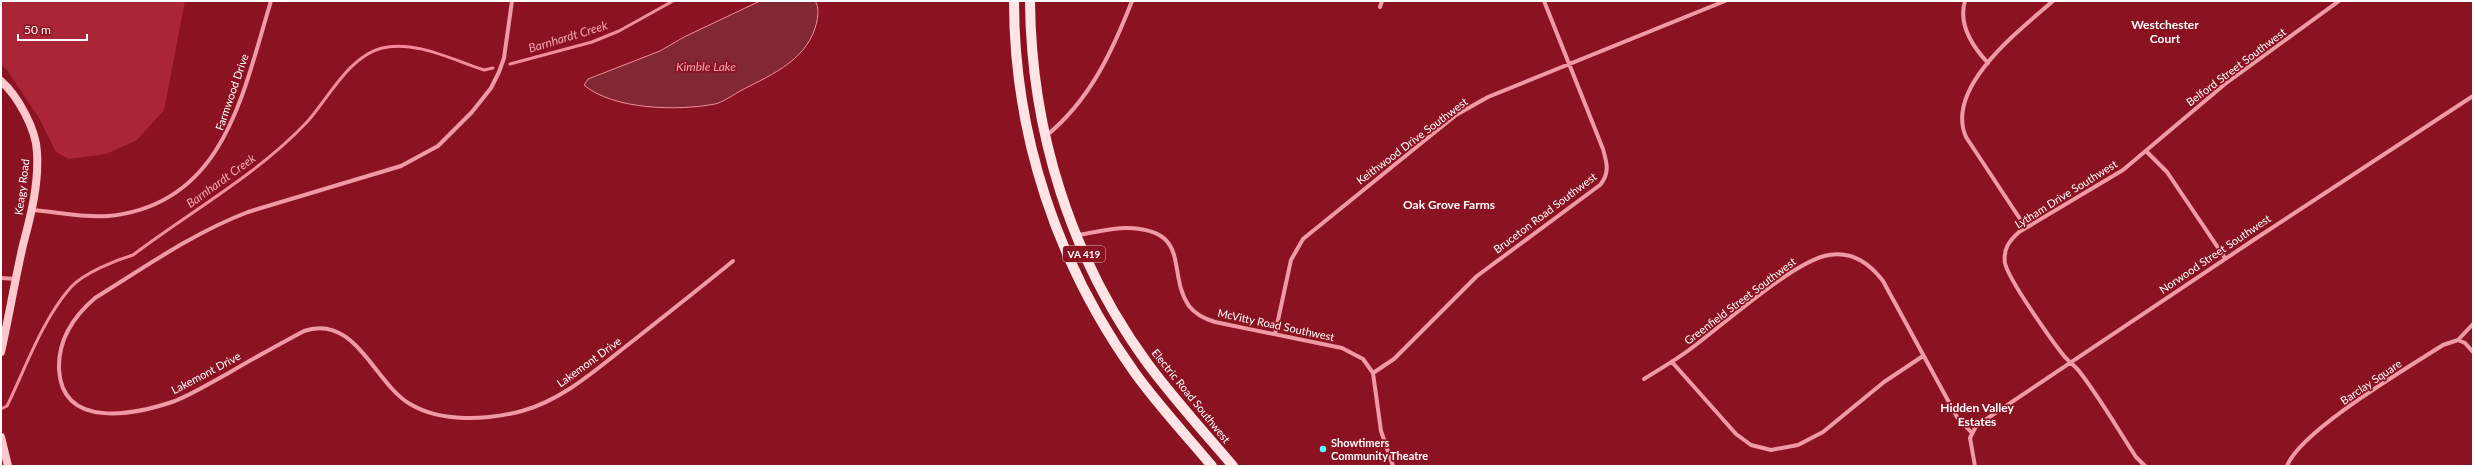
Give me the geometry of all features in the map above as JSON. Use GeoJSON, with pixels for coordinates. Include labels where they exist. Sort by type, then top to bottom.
{"type":"FeatureCollection","features":[{"type":"Feature","properties":{"kind":"main road","name":"VA 419"},"geometry":{"type":"LineString","coordinates":[[1014,1],[1016,60],[1029,138],[1041,183],[1062,244],[1089,300],[1135,373],[1212,466]]}},
{"type":"Feature","properties":{"kind":"main road","name":"Electric Road Southwest"},"geometry":{"type":"LineString","coordinates":[[1030,1],[1032,60],[1046,136],[1054,172],[1076,236],[1102,292],[1147,363],[1233,466]]}},
{"type":"Feature","properties":{"kind":"street","name":"Farmwood Drive"},"geometry":{"type":"LineString","coordinates":[[33,210],[94,216],[131,212],[163,199],[190,180],[216,152],[234,118],[271,1]]}},
{"type":"Feature","properties":{"kind":"street","name":"Lakemont Drive"},"geometry":{"type":"LineString","coordinates":[[512,1],[504,58],[491,88],[472,112],[438,146],[401,166],[248,212],[225,221],[193,238],[95,298],[84,307],[65,336],[59,361],[62,382],[74,403],[81,408],[101,413],[133,411],[160,406],[188,395],[304,331],[318,327],[333,328],[348,338],[388,387],[399,397],[424,411],[457,417],[476,418],[522,411],[540,405],[571,388],[733,260]]}},
{"type":"Feature","properties":{"kind":"street"},"geometry":{"type":"LineString","coordinates":[[1046,136],[1070,114],[1110,56],[1132,1]]}},
{"type":"Feature","properties":{"kind":"street"},"geometry":{"type":"LineString","coordinates":[[1380,7],[1382,1]]}},
{"type":"Feature","properties":{"kind":"street","name":"Bruceton Road Southwest"},"geometry":{"type":"LineString","coordinates":[[1373,373],[1394,358],[1477,276],[1605,180],[1608,171],[1603,149],[1544,1]]}},
{"type":"Feature","properties":{"kind":"street","name":"Keithwood Drive Southwest"},"geometry":{"type":"LineString","coordinates":[[1275,334],[1291,260],[1296,249],[1308,234],[1456,116],[1488,98],[1725,1]]}},
{"type":"Feature","properties":{"kind":"street"},"geometry":{"type":"LineString","coordinates":[[1965,1],[1963,17],[1966,29],[1971,41],[1988,63]]}},
{"type":"Feature","properties":{"kind":"street"},"geometry":{"type":"LineString","coordinates":[[2026,228],[1962,129],[1962,110],[1966,100],[1988,63],[2053,1]]}},
{"type":"Feature","properties":{"kind":"street","name":"Belford Street Southwest"},"geometry":{"type":"LineString","coordinates":[[2147,152],[2219,89],[2339,1]]}},
{"type":"Feature","properties":{"kind":"street","name":"Keagy Road"},"geometry":{"type":"LineString","coordinates":[[1,81],[13,92],[29,124],[38,151],[33,210],[16,279],[1,352]]}},
{"type":"Feature","properties":{"kind":"street","name":"Norwood Street Southwest"},"geometry":{"type":"LineString","coordinates":[[1971,432],[1976,426],[2225,258],[2473,96]]}},
{"type":"Feature","properties":{"kind":"street"},"geometry":{"type":"LineString","coordinates":[[2147,152],[2168,172],[2225,258]]}},
{"type":"Feature","properties":{"kind":"street","name":"Lytham Drive Southwest"},"geometry":{"type":"LineString","coordinates":[[2145,466],[2136,457],[2071,362],[2062,354],[2032,310],[2005,264],[2005,250],[2008,243],[2026,228],[2123,170],[2147,152]]}},
{"type":"Feature","properties":{"kind":"street","name":"McVitty Road Southwest"},"geometry":{"type":"LineString","coordinates":[[1076,236],[1119,228],[1141,230],[1152,233],[1163,238],[1174,253],[1186,299],[1196,313],[1215,322],[1354,352],[1363,358],[1373,373],[1381,431],[1393,466]]}},
{"type":"Feature","properties":{"kind":"street","name":"Greenfield Street Southwest"},"geometry":{"type":"LineString","coordinates":[[1644,379],[1672,362],[1804,265],[1816,258],[1837,254],[1859,259],[1877,272],[1957,417],[1971,432]]}},
{"type":"Feature","properties":{"kind":"street"},"geometry":{"type":"LineString","coordinates":[[1,278],[16,279]]}},
{"type":"Feature","properties":{"kind":"street","name":"Barclay Square"},"geometry":{"type":"LineString","coordinates":[[2286,466],[2296,449],[2315,431],[2443,345],[2458,340],[2473,324]]}},
{"type":"Feature","properties":{"kind":"street"},"geometry":{"type":"LineString","coordinates":[[2458,340],[2465,343],[2473,352]]}},
{"type":"Feature","properties":{"kind":"street"},"geometry":{"type":"LineString","coordinates":[[1672,362],[1736,434],[1751,445],[1771,450],[1798,445],[1823,432],[1884,382],[1923,356]]}},
{"type":"Feature","properties":{"kind":"street"},"geometry":{"type":"LineString","coordinates":[[1971,432],[1970,438],[1974,466]]}},
{"type":"Feature","properties":{"kind":"street"},"geometry":{"type":"LineString","coordinates":[[1,438],[8,466]]}},
{"type":"Feature","properties":{"kind":"shaded area"},"geometry":{"type":"Polygon","coordinates":[[[1,1],[185,1],[164,110],[137,140],[106,154],[69,159],[56,152],[39,118],[7,70],[1,65],[1,1]]]}},
{"type":"Feature","properties":{"kind":"water","name":"Kimble Lake"},"geometry":{"type":"Polygon","coordinates":[[[760,1],[815,1],[818,13],[813,34],[806,46],[788,64],[722,102],[683,108],[665,108],[629,104],[612,100],[596,93],[584,85],[588,79],[660,51],[684,37],[760,1]]]}},
{"type":"Feature","properties":{"kind":"waterway","name":"Barnhardt Creek"},"geometry":{"type":"LineString","coordinates":[[510,64],[592,42],[619,31],[673,1]]}},
{"type":"Feature","properties":{"kind":"waterway","name":"Barnhardt Creek"},"geometry":{"type":"LineString","coordinates":[[1,409],[7,406],[35,344],[51,314],[71,287],[92,272],[133,255],[223,192],[267,159],[307,122],[340,79],[359,60],[382,48],[395,46],[434,52],[484,70],[493,68]]}},
{"type":"Feature","properties":{"kind":"place","name":"Showtimers Community Theatre"},"geometry":{"type":"Point","coordinates":[1323,449]}},
{"type":"Feature","properties":{"kind":"district","name":"Westchester Court"},"geometry":{"type":"Point","coordinates":[2165,32]}},
{"type":"Feature","properties":{"kind":"district","name":"Oak Grove Farms"},"geometry":{"type":"Point","coordinates":[1449,205]}},
{"type":"Feature","properties":{"kind":"district","name":"Hidden Valley Estates"},"geometry":{"type":"Point","coordinates":[1977,415]}}]}
